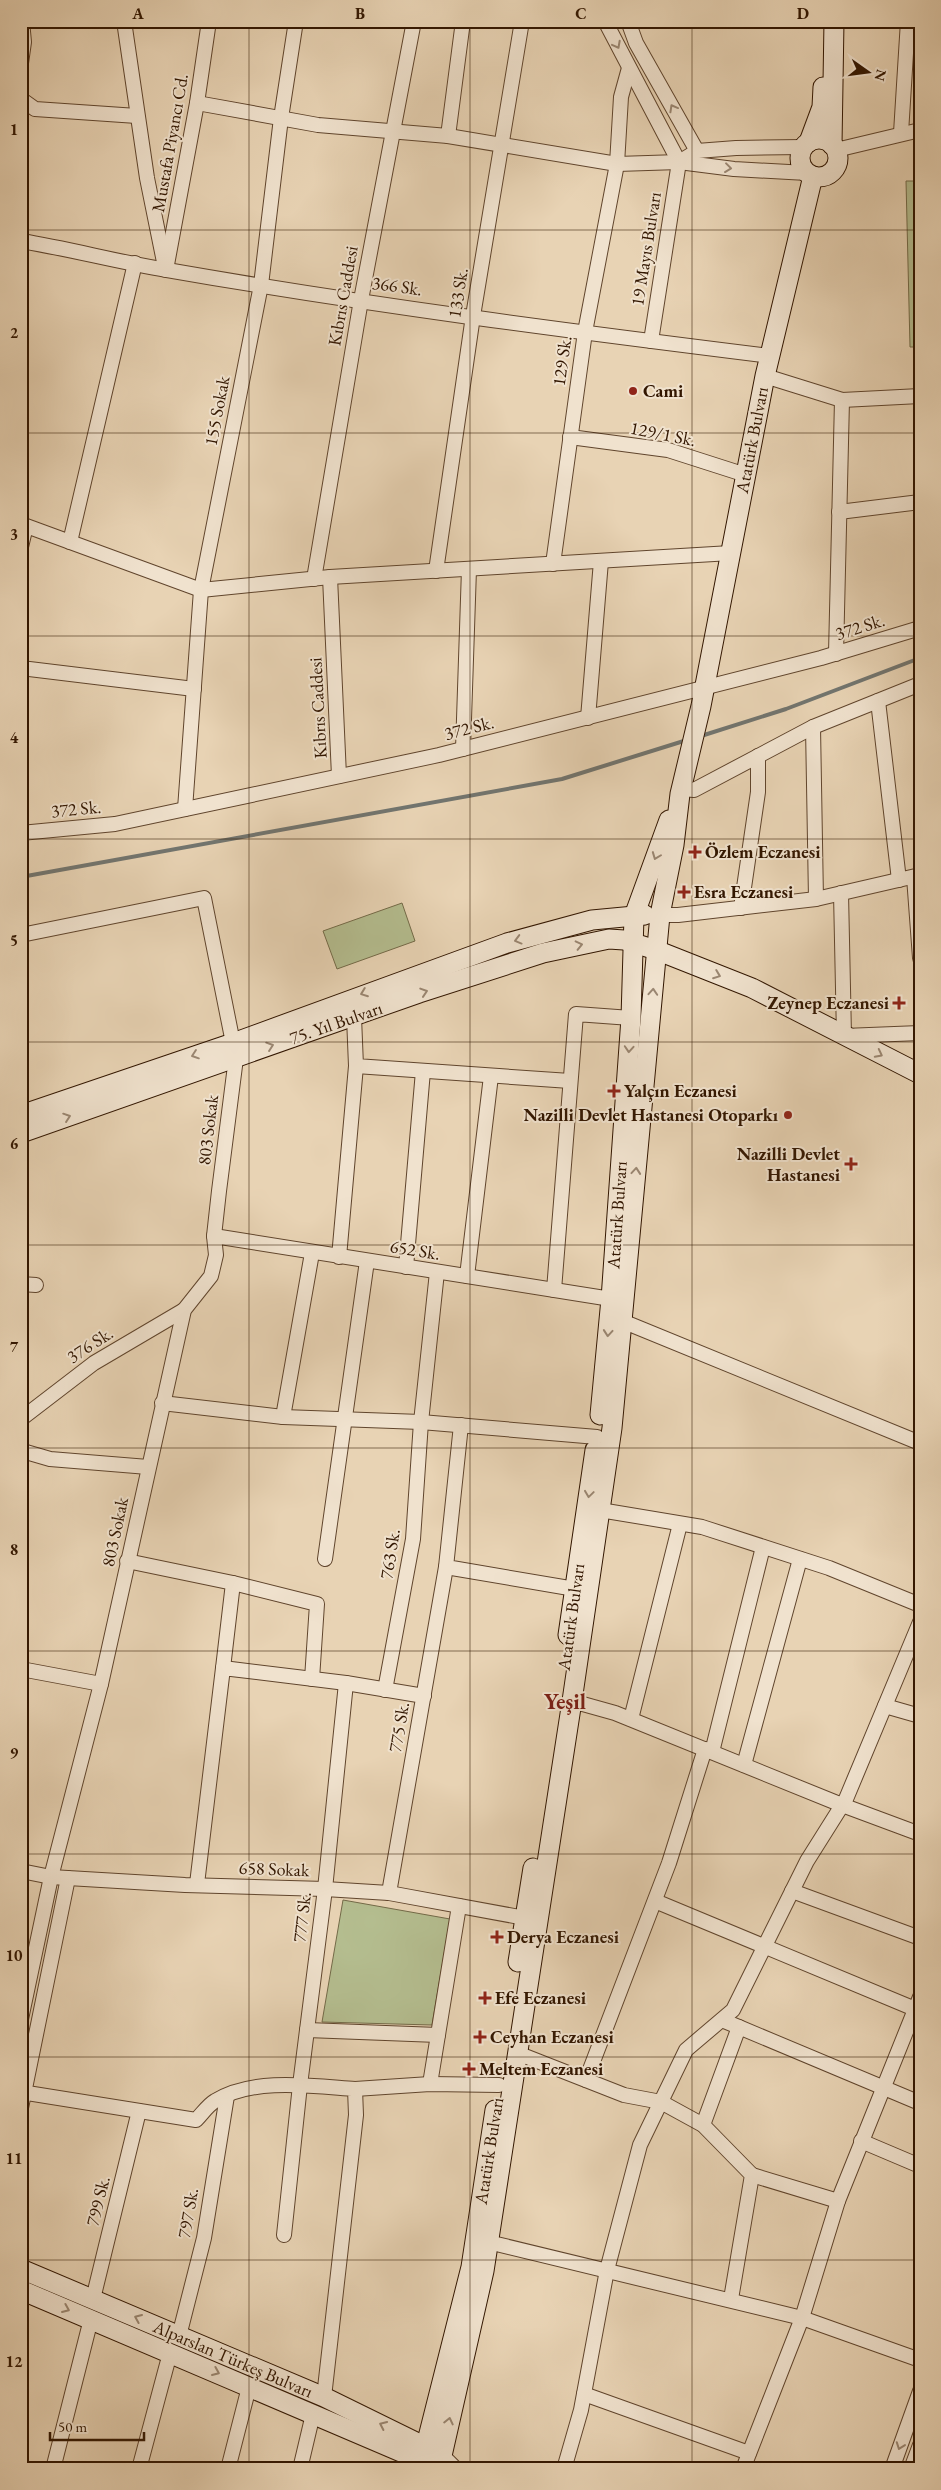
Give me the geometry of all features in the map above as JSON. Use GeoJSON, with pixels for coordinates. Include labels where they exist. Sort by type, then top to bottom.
{"type":"FeatureCollection","features":[{"type":"Feature","properties":{"kind":"main road"},"geometry":{"type":"LineString","coordinates":[[829,21],[822,106],[800,160],[810,175],[826,176],[837,164],[834,147],[834,21]]}},
{"type":"Feature","properties":{"kind":"main road"},"geometry":{"type":"LineString","coordinates":[[806,144],[822,139],[834,147]]}},
{"type":"Feature","properties":{"kind":"main road","name":"Atatürk Bulvarı"},"geometry":{"type":"LineString","coordinates":[[433,2462],[477,2269],[489,2194],[517,2053],[572,1701],[612,1428],[660,915],[674,845],[682,789],[765,376],[810,175]]}},
{"type":"Feature","properties":{"kind":"main road","name":"Atatürk Bulvarı"},"geometry":{"type":"LineString","coordinates":[[477,2269],[488,2242],[489,2194],[499,2085],[597,1437],[611,1298],[631,1018],[631,943],[634,916],[682,789]]}},
{"type":"Feature","properties":{"kind":"main road","name":"75. Yıl Bulvarı"},"geometry":{"type":"LineString","coordinates":[[21,1133],[507,942],[592,920],[660,915]]}},
{"type":"Feature","properties":{"kind":"main road","name":"75. Yıl Bulvarı"},"geometry":{"type":"LineString","coordinates":[[21,1115],[234,1050],[354,1017],[419,993],[543,953],[608,939],[656,950],[752,988],[920,1074]]}},
{"type":"Feature","properties":{"kind":"main road","name":"Alparslan Türkeş Bulvarı"},"geometry":{"type":"LineString","coordinates":[[21,2269],[324,2397],[433,2462]]}},
{"type":"Feature","properties":{"kind":"main road","name":"Alparslan Türkeş Bulvarı"},"geometry":{"type":"LineString","coordinates":[[21,2290],[313,2414],[433,2462]]}},
{"type":"Feature","properties":{"kind":"street"},"geometry":{"type":"LineString","coordinates":[[21,63],[24,42],[22,21]]}},
{"type":"Feature","properties":{"kind":"street"},"geometry":{"type":"LineString","coordinates":[[124,21],[147,178],[166,270]]}},
{"type":"Feature","properties":{"kind":"street","name":"Mustafa Piyancı Cd."},"geometry":{"type":"LineString","coordinates":[[166,270],[197,103],[209,21]]}},
{"type":"Feature","properties":{"kind":"street","name":"155 Sokak"},"geometry":{"type":"LineString","coordinates":[[185,809],[201,590],[261,285],[281,118],[296,21]]}},
{"type":"Feature","properties":{"kind":"street","name":"Kıbrıs Caddesi"},"geometry":{"type":"LineString","coordinates":[[314,579],[361,300],[414,21]]}},
{"type":"Feature","properties":{"kind":"street"},"geometry":{"type":"LineString","coordinates":[[448,136],[463,21]]}},
{"type":"Feature","properties":{"kind":"street","name":"133 Sk."},"geometry":{"type":"LineString","coordinates":[[436,571],[473,316],[522,21]]}},
{"type":"Feature","properties":{"kind":"street"},"geometry":{"type":"LineString","coordinates":[[605,21],[680,162]]}},
{"type":"Feature","properties":{"kind":"street"},"geometry":{"type":"LineString","coordinates":[[628,21],[636,43],[697,151]]}},
{"type":"Feature","properties":{"kind":"street"},"geometry":{"type":"LineString","coordinates":[[901,133],[908,21]]}},
{"type":"Feature","properties":{"kind":"street","name":"129 Sk."},"geometry":{"type":"LineString","coordinates":[[553,564],[585,332],[617,164],[621,97],[629,68]]}},
{"type":"Feature","properties":{"kind":"street"},"geometry":{"type":"LineString","coordinates":[[21,99],[35,109],[137,116]]}},
{"type":"Feature","properties":{"kind":"street"},"geometry":{"type":"LineString","coordinates":[[197,103],[318,125],[448,136],[617,164],[680,162],[734,169],[810,175]]}},
{"type":"Feature","properties":{"kind":"street"},"geometry":{"type":"LineString","coordinates":[[834,147],[920,130]]}},
{"type":"Feature","properties":{"kind":"street"},"geometry":{"type":"LineString","coordinates":[[680,162],[697,151],[806,144]]}},
{"type":"Feature","properties":{"kind":"street","name":"19 Mayıs Bulvarı"},"geometry":{"type":"LineString","coordinates":[[651,341],[680,162]]}},
{"type":"Feature","properties":{"kind":"street","name":"366 Sk."},"geometry":{"type":"LineString","coordinates":[[21,241],[166,270],[261,285],[585,332],[770,356]]}},
{"type":"Feature","properties":{"kind":"street"},"geometry":{"type":"LineString","coordinates":[[70,542],[135,264]]}},
{"type":"Feature","properties":{"kind":"street"},"geometry":{"type":"LineString","coordinates":[[765,376],[842,400],[920,396]]}},
{"type":"Feature","properties":{"kind":"street"},"geometry":{"type":"LineString","coordinates":[[836,654],[842,400]]}},
{"type":"Feature","properties":{"kind":"street","name":"129/1 Sk."},"geometry":{"type":"LineString","coordinates":[[570,437],[668,450],[746,474]]}},
{"type":"Feature","properties":{"kind":"street"},"geometry":{"type":"LineString","coordinates":[[839,512],[920,502]]}},
{"type":"Feature","properties":{"kind":"street"},"geometry":{"type":"LineString","coordinates":[[21,547],[24,525],[201,590],[330,577],[730,553]]}},
{"type":"Feature","properties":{"kind":"street"},"geometry":{"type":"LineString","coordinates":[[588,718],[601,561]]}},
{"type":"Feature","properties":{"kind":"street"},"geometry":{"type":"LineString","coordinates":[[463,749],[469,569]]}},
{"type":"Feature","properties":{"kind":"street","name":"Kıbrıs Caddesi"},"geometry":{"type":"LineString","coordinates":[[330,577],[340,776]]}},
{"type":"Feature","properties":{"kind":"street","name":"372 Sk."},"geometry":{"type":"LineString","coordinates":[[21,833],[115,824],[463,749],[588,718],[702,697],[920,628]]}},
{"type":"Feature","properties":{"kind":"street"},"geometry":{"type":"LineString","coordinates":[[21,668],[194,689]]}},
{"type":"Feature","properties":{"kind":"street"},"geometry":{"type":"LineString","coordinates":[[682,789],[694,790],[813,727],[920,684]]}},
{"type":"Feature","properties":{"kind":"street"},"geometry":{"type":"LineString","coordinates":[[878,701],[899,880]]}},
{"type":"Feature","properties":{"kind":"street"},"geometry":{"type":"LineString","coordinates":[[813,727],[816,899]]}},
{"type":"Feature","properties":{"kind":"street"},"geometry":{"type":"LineString","coordinates":[[741,908],[758,792],[758,756]]}},
{"type":"Feature","properties":{"kind":"street"},"geometry":{"type":"LineString","coordinates":[[660,915],[678,915],[816,899],[917,876],[920,958]]}},
{"type":"Feature","properties":{"kind":"street"},"geometry":{"type":"LineString","coordinates":[[841,893],[844,1036],[920,1033]]}},
{"type":"Feature","properties":{"kind":"street","name":"803 Sokak"},"geometry":{"type":"LineString","coordinates":[[21,935],[204,898],[234,1050],[214,1236],[216,1255],[211,1276],[184,1310],[101,1684],[51,1877],[21,2019]]}},
{"type":"Feature","properties":{"kind":"street"},"geometry":{"type":"LineString","coordinates":[[554,1290],[576,1014],[631,1018]]}},
{"type":"Feature","properties":{"kind":"street"},"geometry":{"type":"LineString","coordinates":[[339,1257],[356,1066],[354,1017]]}},
{"type":"Feature","properties":{"kind":"street"},"geometry":{"type":"LineString","coordinates":[[356,1066],[570,1081]]}},
{"type":"Feature","properties":{"kind":"street"},"geometry":{"type":"LineString","coordinates":[[406,1267],[423,1071]]}},
{"type":"Feature","properties":{"kind":"street"},"geometry":{"type":"LineString","coordinates":[[467,1276],[491,1076]]}},
{"type":"Feature","properties":{"kind":"street","name":"652 Sk."},"geometry":{"type":"LineString","coordinates":[[214,1236],[611,1298]]}},
{"type":"Feature","properties":{"kind":"street"},"geometry":{"type":"LineString","coordinates":[[283,1417],[312,1252]]}},
{"type":"Feature","properties":{"kind":"street"},"geometry":{"type":"LineString","coordinates":[[326,1559],[367,1261]]}},
{"type":"Feature","properties":{"kind":"street","name":"763 Sk."},"geometry":{"type":"LineString","coordinates":[[385,1690],[413,1539],[421,1422],[437,1272]]}},
{"type":"Feature","properties":{"kind":"street"},"geometry":{"type":"LineString","coordinates":[[21,1284],[36,1285]]}},
{"type":"Feature","properties":{"kind":"street","name":"376 Sk."},"geometry":{"type":"LineString","coordinates":[[21,1419],[94,1363],[184,1310]]}},
{"type":"Feature","properties":{"kind":"street"},"geometry":{"type":"LineString","coordinates":[[622,1321],[920,1443]]}},
{"type":"Feature","properties":{"kind":"street"},"geometry":{"type":"LineString","coordinates":[[162,1403],[283,1417],[421,1422],[597,1437]]}},
{"type":"Feature","properties":{"kind":"street","name":"775 Sk."},"geometry":{"type":"LineString","coordinates":[[389,1894],[446,1567],[460,1425]]}},
{"type":"Feature","properties":{"kind":"street"},"geometry":{"type":"LineString","coordinates":[[21,1456],[26,1452],[50,1459],[148,1467]]}},
{"type":"Feature","properties":{"kind":"street"},"geometry":{"type":"LineString","coordinates":[[600,1510],[702,1527],[800,1559],[920,1606]]}},
{"type":"Feature","properties":{"kind":"street"},"geometry":{"type":"LineString","coordinates":[[631,1719],[680,1524]]}},
{"type":"Feature","properties":{"kind":"street"},"geometry":{"type":"LineString","coordinates":[[586,2080],[670,1862],[709,1751],[763,1547]]}},
{"type":"Feature","properties":{"kind":"street"},"geometry":{"type":"LineString","coordinates":[[744,1765],[800,1559]]}},
{"type":"Feature","properties":{"kind":"street"},"geometry":{"type":"LineString","coordinates":[[127,1561],[233,1583],[317,1604],[312,1679]]}},
{"type":"Feature","properties":{"kind":"street"},"geometry":{"type":"LineString","coordinates":[[446,1567],[575,1588]]}},
{"type":"Feature","properties":{"kind":"street"},"geometry":{"type":"LineString","coordinates":[[197,1884],[233,1583]]}},
{"type":"Feature","properties":{"kind":"street"},"geometry":{"type":"LineString","coordinates":[[564,2469],[584,2394],[607,2270],[640,2145],[686,2050],[733,2010],[807,1861],[842,1805],[920,1622]]}},
{"type":"Feature","properties":{"kind":"street"},"geometry":{"type":"LineString","coordinates":[[223,1668],[346,1683],[424,1696]]}},
{"type":"Feature","properties":{"kind":"street"},"geometry":{"type":"LineString","coordinates":[[21,1669],[101,1684]]}},
{"type":"Feature","properties":{"kind":"street","name":"777 Sk."},"geometry":{"type":"LineString","coordinates":[[284,2235],[300,2085],[325,1889],[346,1683]]}},
{"type":"Feature","properties":{"kind":"street"},"geometry":{"type":"LineString","coordinates":[[572,1701],[631,1719],[842,1805],[920,1834]]}},
{"type":"Feature","properties":{"kind":"street"},"geometry":{"type":"LineString","coordinates":[[885,1706],[920,1716]]}},
{"type":"Feature","properties":{"kind":"street","name":"658 Sokak"},"geometry":{"type":"LineString","coordinates":[[21,1871],[51,1877],[263,1888],[325,1889],[389,1894],[525,1918]]}},
{"type":"Feature","properties":{"kind":"street"},"geometry":{"type":"LineString","coordinates":[[21,2108],[68,1878]]}},
{"type":"Feature","properties":{"kind":"street"},"geometry":{"type":"LineString","coordinates":[[792,1891],[920,1938]]}},
{"type":"Feature","properties":{"kind":"street"},"geometry":{"type":"LineString","coordinates":[[655,1901],[917,2003],[838,2201],[802,2318],[743,2469]]}},
{"type":"Feature","properties":{"kind":"street"},"geometry":{"type":"LineString","coordinates":[[430,2084],[459,1906]]}},
{"type":"Feature","properties":{"kind":"street"},"geometry":{"type":"LineString","coordinates":[[722,2020],[920,2103]]}},
{"type":"Feature","properties":{"kind":"street"},"geometry":{"type":"LineString","coordinates":[[703,2124],[739,2027]]}},
{"type":"Feature","properties":{"kind":"street"},"geometry":{"type":"LineString","coordinates":[[307,2030],[438,2035]]}},
{"type":"Feature","properties":{"kind":"street"},"geometry":{"type":"LineString","coordinates":[[517,2053],[624,2095],[661,2102],[703,2124],[752,2175],[838,2201]]}},
{"type":"Feature","properties":{"kind":"street"},"geometry":{"type":"LineString","coordinates":[[23,2092],[196,2120],[215,2101],[266,2086],[300,2085],[355,2089],[430,2084],[499,2085]]}},
{"type":"Feature","properties":{"kind":"street"},"geometry":{"type":"LineString","coordinates":[[324,2397],[356,2115],[355,2089]]}},
{"type":"Feature","properties":{"kind":"street","name":"797 Sk."},"geometry":{"type":"LineString","coordinates":[[179,2336],[204,2238],[227,2096]]}},
{"type":"Feature","properties":{"kind":"street","name":"799 Sk."},"geometry":{"type":"LineString","coordinates":[[93,2299],[139,2111]]}},
{"type":"Feature","properties":{"kind":"street"},"geometry":{"type":"LineString","coordinates":[[861,2141],[920,2166]]}},
{"type":"Feature","properties":{"kind":"street"},"geometry":{"type":"LineString","coordinates":[[731,2299],[752,2175]]}},
{"type":"Feature","properties":{"kind":"street"},"geometry":{"type":"LineString","coordinates":[[488,2242],[731,2299],[802,2318],[920,2360]]}},
{"type":"Feature","properties":{"kind":"street"},"geometry":{"type":"LineString","coordinates":[[53,2469],[91,2319]]}},
{"type":"Feature","properties":{"kind":"street"},"geometry":{"type":"LineString","coordinates":[[140,2469],[170,2353]]}},
{"type":"Feature","properties":{"kind":"street"},"geometry":{"type":"LineString","coordinates":[[228,2469],[249,2387]]}},
{"type":"Feature","properties":{"kind":"street"},"geometry":{"type":"LineString","coordinates":[[892,2469],[920,2391]]}},
{"type":"Feature","properties":{"kind":"street"},"geometry":{"type":"LineString","coordinates":[[584,2394],[749,2453]]}},
{"type":"Feature","properties":{"kind":"street"},"geometry":{"type":"LineString","coordinates":[[300,2469],[313,2414]]}},
{"type":"Feature","properties":{"kind":"street"},"geometry":{"type":"LineString","coordinates":[[911,2469],[920,2445]]}},
{"type":"Feature","properties":{"kind":"street"},"geometry":{"type":"LineString","coordinates":[[433,2462],[456,2469]]}},
{"type":"Feature","properties":{"kind":"green space"},"geometry":{"type":"Polygon","coordinates":[[[906,181],[920,181],[920,347],[910,347],[906,181]]]}},
{"type":"Feature","properties":{"kind":"green space"},"geometry":{"type":"Polygon","coordinates":[[[402,903],[415,941],[337,969],[323,931],[402,903]]]}},
{"type":"Feature","properties":{"kind":"green space"},"geometry":{"type":"Polygon","coordinates":[[[343,1900],[450,1919],[432,2025],[322,2022],[343,1900]]]}},
{"type":"Feature","properties":{"kind":"waterway"},"geometry":{"type":"LineString","coordinates":[[701,736],[786,709],[920,658]]}},
{"type":"Feature","properties":{"kind":"waterway"},"geometry":{"type":"LineString","coordinates":[[21,877],[562,779],[687,740]]}},
{"type":"Feature","properties":{"kind":"place","name":"Cami"},"geometry":{"type":"Point","coordinates":[633,391]}},
{"type":"Feature","properties":{"kind":"place","name":"Özlem Eczanesi"},"geometry":{"type":"Point","coordinates":[695,852]}},
{"type":"Feature","properties":{"kind":"place","name":"Esra Eczanesi"},"geometry":{"type":"Point","coordinates":[684,892]}},
{"type":"Feature","properties":{"kind":"place","name":"Zeynep Eczanesi"},"geometry":{"type":"Point","coordinates":[899,1003]}},
{"type":"Feature","properties":{"kind":"place","name":"Yalçın Eczanesi"},"geometry":{"type":"Point","coordinates":[614,1091]}},
{"type":"Feature","properties":{"kind":"place","name":"Nazilli Devlet Hastanesi Otoparkı"},"geometry":{"type":"Point","coordinates":[788,1115]}},
{"type":"Feature","properties":{"kind":"place","name":"Nazilli Devlet Hastanesi"},"geometry":{"type":"Point","coordinates":[851,1164]}},
{"type":"Feature","properties":{"kind":"place","name":"Derya Eczanesi"},"geometry":{"type":"Point","coordinates":[497,1937]}},
{"type":"Feature","properties":{"kind":"place","name":"Efe Eczanesi"},"geometry":{"type":"Point","coordinates":[485,1998]}},
{"type":"Feature","properties":{"kind":"place","name":"Ceyhan Eczanesi"},"geometry":{"type":"Point","coordinates":[480,2037]}},
{"type":"Feature","properties":{"kind":"place","name":"Meltem Eczanesi"},"geometry":{"type":"Point","coordinates":[469,2069]}},
{"type":"Feature","properties":{"kind":"district","name":"Yeşil"},"geometry":{"type":"Point","coordinates":[565,1701]}}]}
